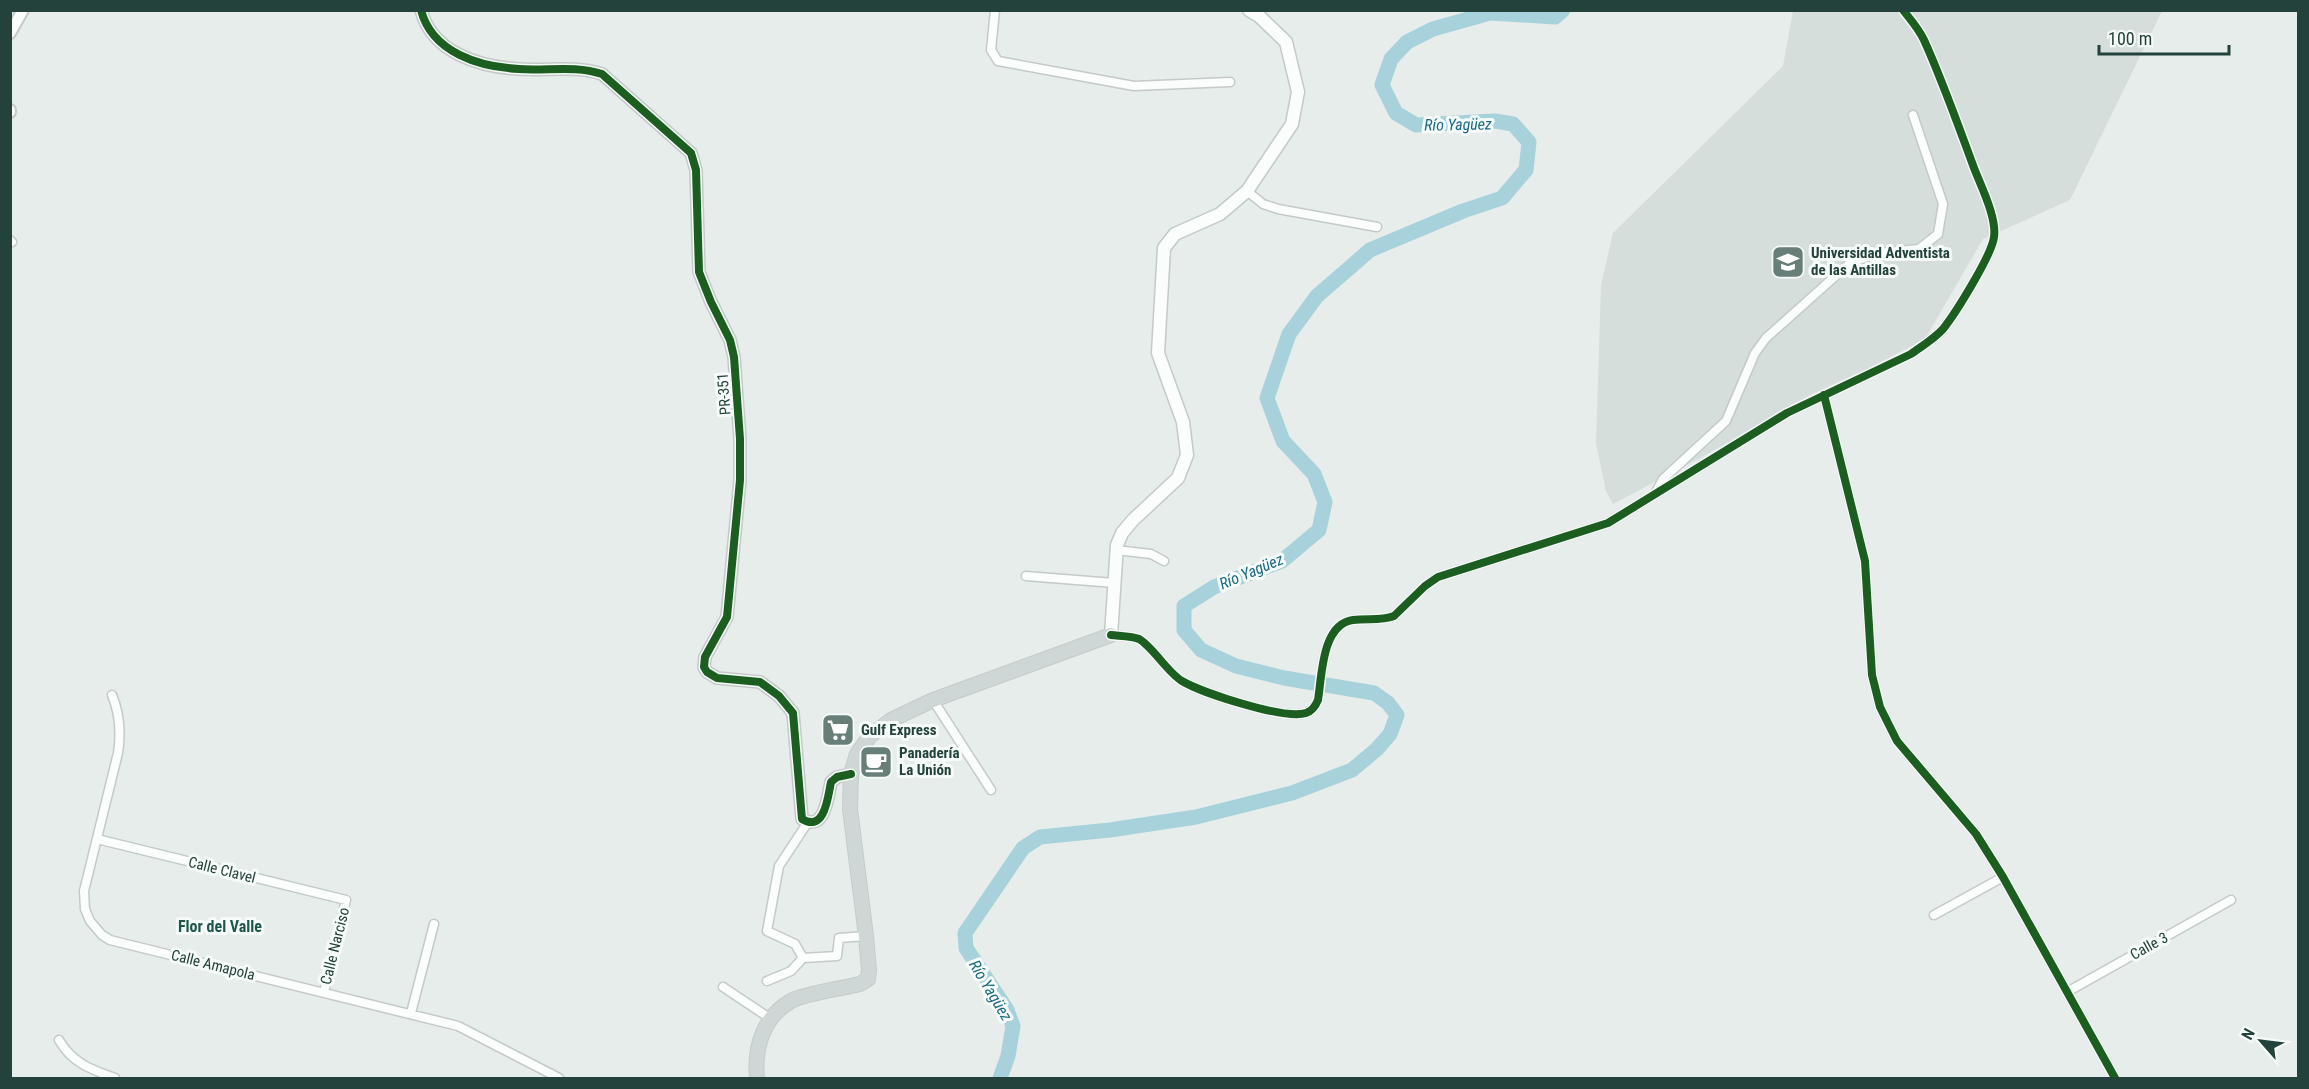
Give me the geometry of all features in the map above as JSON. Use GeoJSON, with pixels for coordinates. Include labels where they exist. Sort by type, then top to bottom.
{"type":"FeatureCollection","features":[{"type":"Feature","properties":{"kind":"main road"},"geometry":{"type":"LineString","coordinates":[[757,1078],[759,1041],[771,1019],[792,1000],[860,984],[868,979],[866,936],[850,809],[851,774],[857,754],[870,736],[891,720],[933,700],[1111,635],[1116,550],[1122,533],[1178,478],[1186,455],[1183,422],[1158,353],[1164,248],[1175,234],[1220,214],[1247,191],[1292,124],[1298,92],[1286,42],[1258,12]]}},
{"type":"Feature","properties":{"kind":"street"},"geometry":{"type":"LineString","coordinates":[[10,33],[23,10]]}},
{"type":"Feature","properties":{"kind":"street","name":"PR-351"},"geometry":{"type":"LineString","coordinates":[[421,10],[433,35],[441,43],[456,53],[480,63],[519,69],[585,69],[602,74],[691,153],[696,170],[699,272],[730,340],[734,357],[740,439],[740,480],[727,618],[705,657],[704,667],[707,672],[717,678],[766,684],[793,713],[800,811],[802,819],[808,822]]}},
{"type":"Feature","properties":{"kind":"street"},"geometry":{"type":"LineString","coordinates":[[995,10],[991,50],[998,62],[1134,86],[1230,82]]}},
{"type":"Feature","properties":{"kind":"street"},"geometry":{"type":"LineString","coordinates":[[1111,635],[1138,639],[1181,681],[1209,693],[1275,712],[1298,714],[1308,712],[1318,700],[1329,638],[1341,624],[1351,620],[1388,619],[1438,577],[1608,523],[1787,413],[1911,354],[1936,336],[1949,319],[1993,243],[1994,223],[1948,96],[1923,39],[1903,10]]}},
{"type":"Feature","properties":{"kind":"street"},"geometry":{"type":"LineString","coordinates":[[1654,496],[1663,479],[1726,421],[1755,353],[1766,338],[1850,263],[1879,253],[1919,249],[1938,234],[1943,204],[1913,115]]}},
{"type":"Feature","properties":{"kind":"street"},"geometry":{"type":"LineString","coordinates":[[1247,191],[1263,204],[1278,210],[1377,227]]}},
{"type":"Feature","properties":{"kind":"street"},"geometry":{"type":"LineString","coordinates":[[1824,395],[1865,561],[1872,675],[1880,707],[1897,741],[1976,834],[2003,877],[2115,1078]]}},
{"type":"Feature","properties":{"kind":"street"},"geometry":{"type":"LineString","coordinates":[[1116,550],[1151,554],[1164,561]]}},
{"type":"Feature","properties":{"kind":"street"},"geometry":{"type":"LineString","coordinates":[[1026,576],[1114,584]]}},
{"type":"Feature","properties":{"kind":"street","name":"Calle Amapola"},"geometry":{"type":"LineString","coordinates":[[112,695],[117,708],[121,738],[84,891],[87,916],[102,935],[110,940],[458,1026],[559,1078]]}},
{"type":"Feature","properties":{"kind":"street"},"geometry":{"type":"LineString","coordinates":[[933,700],[991,790]]}},
{"type":"Feature","properties":{"kind":"street"},"geometry":{"type":"LineString","coordinates":[[803,958],[795,944],[767,930],[779,866],[808,822],[814,822],[824,814],[831,782],[837,777],[851,774]]}},
{"type":"Feature","properties":{"kind":"street","name":"Calle Clavel"},"geometry":{"type":"LineString","coordinates":[[97,839],[346,900]]}},
{"type":"Feature","properties":{"kind":"street"},"geometry":{"type":"LineString","coordinates":[[1934,915],[2003,877]]}},
{"type":"Feature","properties":{"kind":"street","name":"Calle Narciso"},"geometry":{"type":"LineString","coordinates":[[324,992],[346,900]]}},
{"type":"Feature","properties":{"kind":"street","name":"Calle 3"},"geometry":{"type":"LineString","coordinates":[[2067,992],[2231,900]]}},
{"type":"Feature","properties":{"kind":"street"},"geometry":{"type":"LineString","coordinates":[[411,1013],[434,924]]}},
{"type":"Feature","properties":{"kind":"street"},"geometry":{"type":"LineString","coordinates":[[766,981],[791,970],[803,958],[837,956],[839,938],[866,936]]}},
{"type":"Feature","properties":{"kind":"street"},"geometry":{"type":"LineString","coordinates":[[723,987],[771,1019]]}},
{"type":"Feature","properties":{"kind":"street"},"geometry":{"type":"LineString","coordinates":[[59,1040],[86,1068],[115,1078]]}},
{"type":"Feature","properties":{"kind":"shaded area","name":"Universidad Adventista de las Antillas"},"geometry":{"type":"Polygon","coordinates":[[[1793,11],[2162,11],[2070,200],[1983,239],[1925,339],[1810,395],[1702,457],[1613,504],[1606,491],[1596,443],[1601,285],[1613,233],[1783,66],[1793,11]]]}},
{"type":"Feature","properties":{"kind":"waterway","name":"Río Yagüez"},"geometry":{"type":"LineString","coordinates":[[1000,1078],[1008,1056],[1013,1026],[1007,1010],[966,948],[965,933],[1023,848],[1040,837],[1110,830],[1196,817],[1292,793],[1352,770],[1377,749],[1390,734],[1397,715],[1388,703],[1374,693],[1284,678],[1236,666],[1201,650],[1184,630],[1184,606],[1214,587],[1282,561],[1319,530],[1325,502],[1314,474],[1283,441],[1267,398],[1289,334],[1317,296],[1370,250],[1463,211],[1502,198],[1526,170],[1529,142],[1513,124],[1495,121],[1416,125],[1396,113],[1382,85],[1391,59],[1407,42],[1433,29],[1490,13],[1555,17],[1563,10]]}},
{"type":"Feature","properties":{"kind":"cycle path"},"geometry":{"type":"LineString","coordinates":[[421,10],[435,37],[447,47],[474,61],[504,68],[571,69],[602,74],[691,153],[696,170],[699,272],[730,340],[734,357],[740,439],[740,480],[727,617],[705,657],[704,667],[707,672],[717,678],[760,682],[779,696],[793,713],[802,819],[810,822],[816,821],[827,804],[831,782],[837,777],[851,774]]}},
{"type":"Feature","properties":{"kind":"cycle path"},"geometry":{"type":"LineString","coordinates":[[1111,635],[1139,639],[1176,677],[1192,686],[1263,709],[1281,713],[1306,713],[1314,708],[1318,700],[1329,640],[1343,624],[1353,620],[1394,616],[1425,586],[1438,577],[1608,523],[1787,413],[1911,354],[1932,339],[1949,321],[1972,284],[1992,246],[1994,229],[1988,202],[1938,72],[1922,36],[1903,10]]}},
{"type":"Feature","properties":{"kind":"cycle path"},"geometry":{"type":"LineString","coordinates":[[1824,395],[1865,561],[1872,675],[1880,707],[1897,741],[1976,834],[2003,877],[2115,1078]]}},
{"type":"Feature","properties":{"kind":"place","name":"Universidad Adventista de las Antillas"},"geometry":{"type":"Point","coordinates":[1788,262]}},
{"type":"Feature","properties":{"kind":"place","name":"Gulf Express"},"geometry":{"type":"Point","coordinates":[838,730]}},
{"type":"Feature","properties":{"kind":"place","name":"Panadería La Unión"},"geometry":{"type":"Point","coordinates":[876,762]}},
{"type":"Feature","properties":{"kind":"district","name":"Flor del Valle"},"geometry":{"type":"Point","coordinates":[220,926]}}]}
